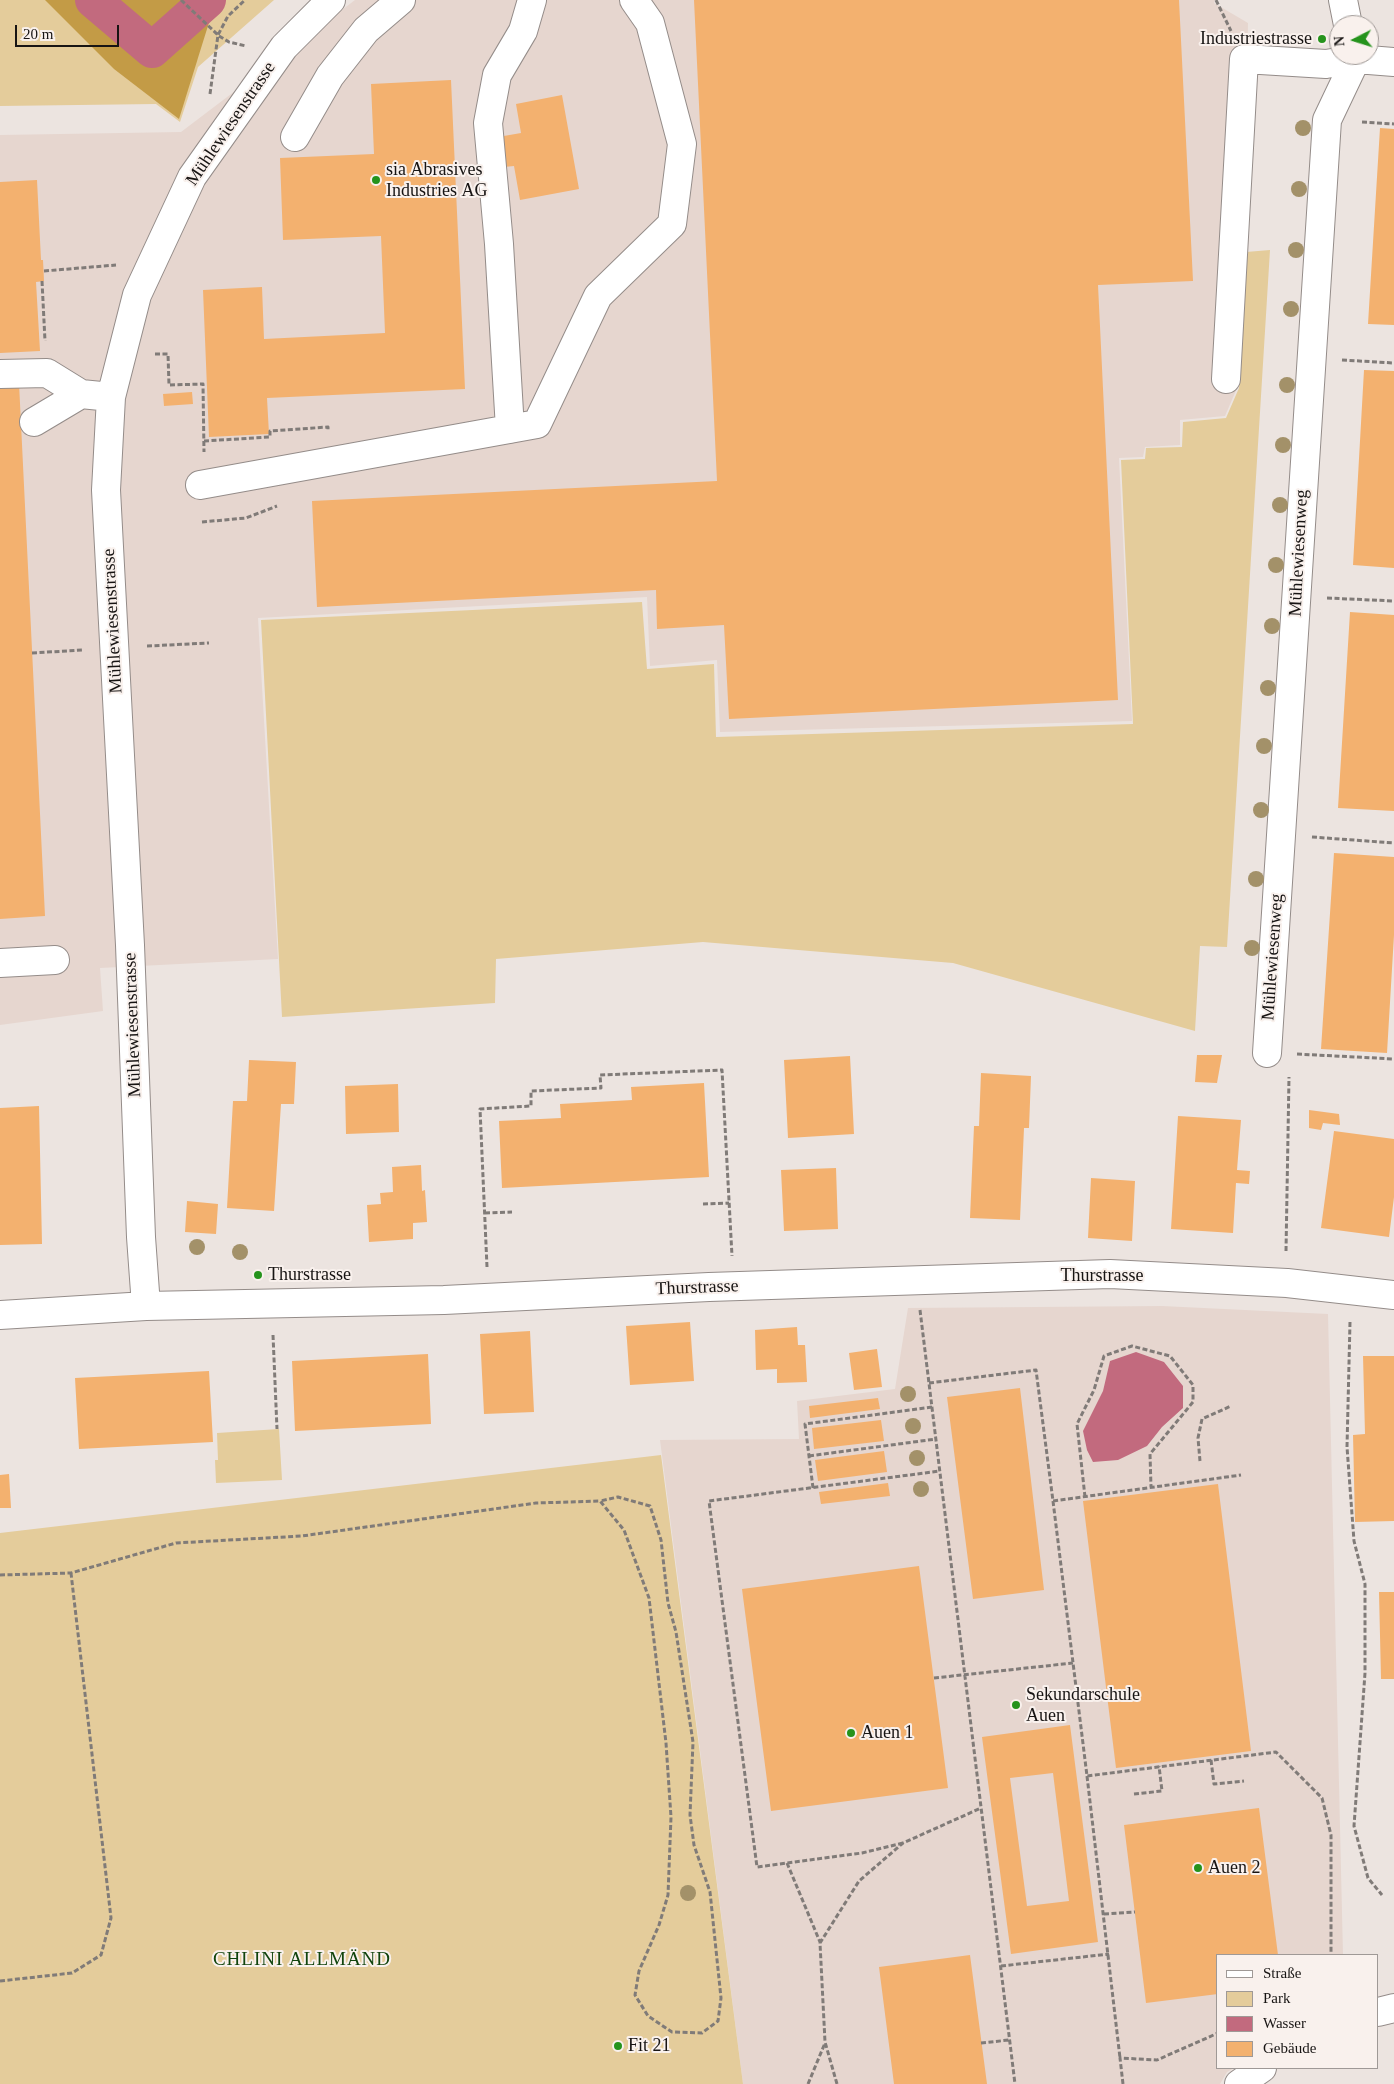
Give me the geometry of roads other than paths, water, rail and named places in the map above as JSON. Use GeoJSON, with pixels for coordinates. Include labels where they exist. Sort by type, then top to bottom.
{"type":"FeatureCollection","features":[{"type":"Feature","properties":{"kind":"street","name":"Mühlewiesenstrasse"},"geometry":{"type":"LineString","coordinates":[[146,1306],[106,490],[111,397],[137,295],[192,177],[226,126],[284,47],[331,0]]}},
{"type":"Feature","properties":{"kind":"street"},"geometry":{"type":"LineString","coordinates":[[295,137],[330,76],[366,30],[401,0]]}},
{"type":"Feature","properties":{"kind":"street"},"geometry":{"type":"LineString","coordinates":[[510,429],[499,244],[488,122],[497,75],[523,30],[532,0]]}},
{"type":"Feature","properties":{"kind":"street"},"geometry":{"type":"LineString","coordinates":[[202,485],[537,424],[598,296],[672,224],[682,144],[650,22],[634,0]]}},
{"type":"Feature","properties":{"kind":"street"},"geometry":{"type":"LineString","coordinates":[[1343,0],[1346,15]]}},
{"type":"Feature","properties":{"kind":"street"},"geometry":{"type":"LineString","coordinates":[[1226,379],[1244,60],[1329,63]]}},
{"type":"Feature","properties":{"kind":"street"},"geometry":{"type":"LineString","coordinates":[[1379,60],[1394,62]]}},
{"type":"Feature","properties":{"kind":"street","name":"Mühlewiesenweg"},"geometry":{"type":"LineString","coordinates":[[1278,1053],[1282,836],[1327,120],[1351,65]]}},
{"type":"Feature","properties":{"kind":"street"},"geometry":{"type":"LineString","coordinates":[[0,374],[47,373],[81,394],[111,397]]}},
{"type":"Feature","properties":{"kind":"street"},"geometry":{"type":"LineString","coordinates":[[34,422],[81,394]]}},
{"type":"Feature","properties":{"kind":"street"},"geometry":{"type":"LineString","coordinates":[[0,963],[55,960]]}},
{"type":"Feature","properties":{"kind":"street","name":"Thurstrasse"},"geometry":{"type":"LineString","coordinates":[[0,1315],[146,1306],[488,1298],[733,1286],[1110,1274],[1287,1283],[1394,1295]]}},
{"type":"Feature","properties":{"kind":"street"},"geometry":{"type":"LineString","coordinates":[[1379,2012],[1394,2008]]}},
{"type":"Feature","properties":{"kind":"street"},"geometry":{"type":"LineString","coordinates":[[1239,2084],[1261,2069]]}},
{"type":"Feature","properties":{"kind":"water"},"geometry":{"type":"Polygon","coordinates":[[[1136,1352],[1164,1362],[1183,1386],[1183,1408],[1162,1427],[1147,1446],[1118,1460],[1093,1462],[1087,1450],[1083,1431],[1103,1391],[1110,1361],[1136,1352]]]}},
{"type":"Feature","properties":{"kind":"waterway"},"geometry":{"type":"LineString","coordinates":[[93,0],[152,50],[208,0]]}},
{"type":"Feature","properties":{"kind":"place","name":"Industriestrasse"},"geometry":{"type":"Point","coordinates":[1322,39]}},
{"type":"Feature","properties":{"kind":"place","name":"sia Abrasives Industries AG"},"geometry":{"type":"Point","coordinates":[376,180]}},
{"type":"Feature","properties":{"kind":"place","name":"Thurstrasse"},"geometry":{"type":"Point","coordinates":[258,1275]}},
{"type":"Feature","properties":{"kind":"place","name":"Sekundarschule Auen"},"geometry":{"type":"Point","coordinates":[1016,1705]}},
{"type":"Feature","properties":{"kind":"place","name":"Auen 1"},"geometry":{"type":"Point","coordinates":[851,1733]}},
{"type":"Feature","properties":{"kind":"place","name":"Auen 2"},"geometry":{"type":"Point","coordinates":[1198,1868]}},
{"type":"Feature","properties":{"kind":"place","name":"Fit 21"},"geometry":{"type":"Point","coordinates":[618,2046]}},
{"type":"Feature","properties":{"kind":"district","name":"CHLINI ALLMÄND"},"geometry":{"type":"Point","coordinates":[302,1960]}}]}
